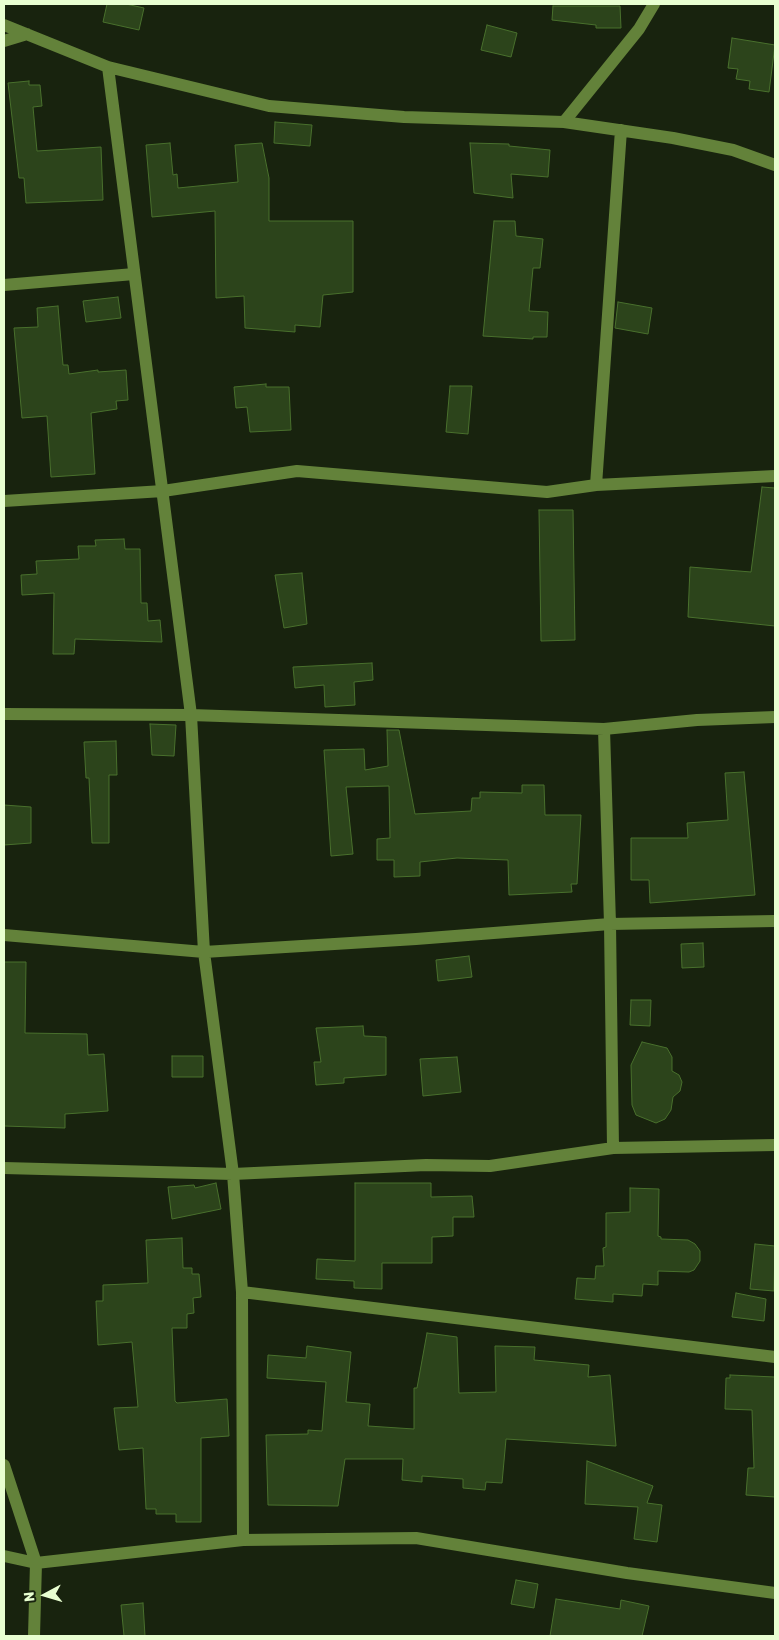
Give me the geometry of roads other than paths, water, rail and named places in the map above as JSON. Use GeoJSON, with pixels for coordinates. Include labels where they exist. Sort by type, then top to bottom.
{"type":"FeatureCollection","features":[{"type":"Feature","properties":{"kind":"street"},"geometry":{"type":"LineString","coordinates":[[564,122],[639,30],[654,4]]}},
{"type":"Feature","properties":{"kind":"street"},"geometry":{"type":"LineString","coordinates":[[4,25],[108,67],[269,106],[404,118],[564,122],[622,130],[733,150],[775,164]]}},
{"type":"Feature","properties":{"kind":"street"},"geometry":{"type":"LineString","coordinates":[[4,42],[27,34]]}},
{"type":"Feature","properties":{"kind":"street"},"geometry":{"type":"LineString","coordinates":[[108,67],[190,715],[204,952],[233,1174],[242,1292],[243,1540]]}},
{"type":"Feature","properties":{"kind":"street"},"geometry":{"type":"LineString","coordinates":[[596,485],[622,130]]}},
{"type":"Feature","properties":{"kind":"street"},"geometry":{"type":"LineString","coordinates":[[4,285],[134,274]]}},
{"type":"Feature","properties":{"kind":"street"},"geometry":{"type":"LineString","coordinates":[[4,501],[163,491],[297,471],[547,492],[596,485],[775,476]]}},
{"type":"Feature","properties":{"kind":"street"},"geometry":{"type":"LineString","coordinates":[[4,714],[190,715],[604,729],[697,720],[775,717]]}},
{"type":"Feature","properties":{"kind":"street"},"geometry":{"type":"LineString","coordinates":[[604,729],[610,924],[613,1148]]}},
{"type":"Feature","properties":{"kind":"street"},"geometry":{"type":"LineString","coordinates":[[4,935],[204,952],[416,939],[610,924],[775,921]]}},
{"type":"Feature","properties":{"kind":"street"},"geometry":{"type":"LineString","coordinates":[[4,1168],[233,1174],[426,1165],[490,1166],[613,1148],[775,1145]]}},
{"type":"Feature","properties":{"kind":"street"},"geometry":{"type":"LineString","coordinates":[[242,1292],[775,1357]]}},
{"type":"Feature","properties":{"kind":"street"},"geometry":{"type":"LineString","coordinates":[[4,1465],[36,1563],[34,1636]]}},
{"type":"Feature","properties":{"kind":"street"},"geometry":{"type":"LineString","coordinates":[[4,1556],[36,1563],[243,1540],[416,1538],[627,1573],[775,1593]]}}]}
